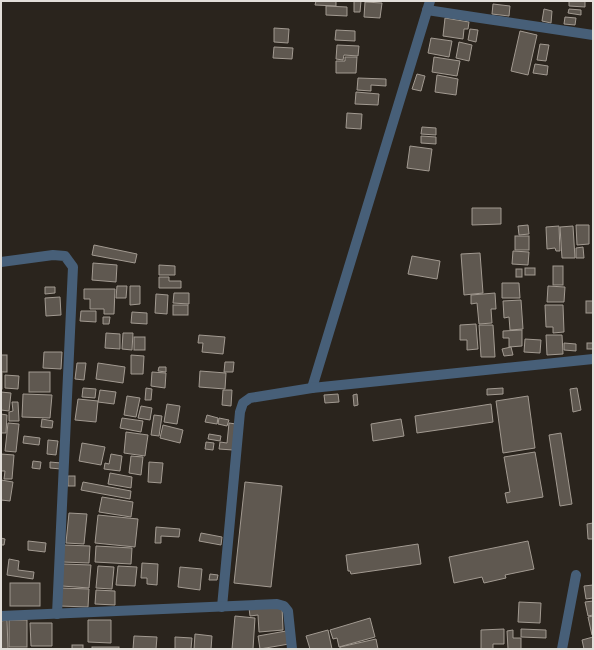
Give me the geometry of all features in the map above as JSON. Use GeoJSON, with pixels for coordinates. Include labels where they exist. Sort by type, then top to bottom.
{"type":"FeatureCollection","features":[{"type":"Feature","properties":{"kind":"street"},"geometry":{"type":"LineString","coordinates":[[312,388],[428,6],[593,35]]}},
{"type":"Feature","properties":{"kind":"street"},"geometry":{"type":"LineString","coordinates":[[1,262],[53,255],[65,256],[73,267],[57,614]]}},
{"type":"Feature","properties":{"kind":"street"},"geometry":{"type":"LineString","coordinates":[[222,607],[240,412],[243,403],[250,398],[312,388],[593,359]]}},
{"type":"Feature","properties":{"kind":"street"},"geometry":{"type":"LineString","coordinates":[[562,649],[576,575]]}},
{"type":"Feature","properties":{"kind":"street"},"geometry":{"type":"LineString","coordinates":[[1,616],[277,604],[284,606],[288,611],[292,649]]}},
{"type":"Feature","properties":{"kind":"building"},"geometry":{"type":"Polygon","coordinates":[[[316,1],[336,1],[336,6],[315,5],[316,1]]]}},
{"type":"Feature","properties":{"kind":"building"},"geometry":{"type":"Polygon","coordinates":[[[354,1],[361,1],[360,12],[354,12],[354,1]]]}},
{"type":"Feature","properties":{"kind":"building"},"geometry":{"type":"Polygon","coordinates":[[[569,1],[585,1],[585,7],[569,6],[569,1]]]}},
{"type":"Feature","properties":{"kind":"building"},"geometry":{"type":"Polygon","coordinates":[[[365,2],[382,3],[380,18],[364,17],[365,2]]]}},
{"type":"Feature","properties":{"kind":"building"},"geometry":{"type":"Polygon","coordinates":[[[493,4],[510,6],[509,16],[492,14],[493,4]]]}},
{"type":"Feature","properties":{"kind":"building"},"geometry":{"type":"Polygon","coordinates":[[[326,6],[347,7],[347,16],[326,15],[326,6]]]}},
{"type":"Feature","properties":{"kind":"building"},"geometry":{"type":"Polygon","coordinates":[[[544,9],[552,11],[551,23],[542,21],[544,9]]]}},
{"type":"Feature","properties":{"kind":"building"},"geometry":{"type":"Polygon","coordinates":[[[569,9],[581,10],[581,15],[568,13],[569,9]]]}},
{"type":"Feature","properties":{"kind":"building"},"geometry":{"type":"Polygon","coordinates":[[[565,17],[576,18],[575,25],[564,24],[565,17]]]}},
{"type":"Feature","properties":{"kind":"building"},"geometry":{"type":"Polygon","coordinates":[[[445,18],[469,22],[468,29],[464,29],[463,39],[443,36],[445,18]]]}},
{"type":"Feature","properties":{"kind":"building"},"geometry":{"type":"Polygon","coordinates":[[[274,28],[289,29],[288,43],[274,42],[274,28]]]}},
{"type":"Feature","properties":{"kind":"building"},"geometry":{"type":"Polygon","coordinates":[[[470,29],[478,30],[476,42],[468,40],[470,29]]]}},
{"type":"Feature","properties":{"kind":"building"},"geometry":{"type":"Polygon","coordinates":[[[336,30],[355,31],[355,41],[335,40],[336,30]]]}},
{"type":"Feature","properties":{"kind":"building"},"geometry":{"type":"Polygon","coordinates":[[[520,31],[537,35],[528,75],[511,71],[520,31]]]}},
{"type":"Feature","properties":{"kind":"building"},"geometry":{"type":"Polygon","coordinates":[[[431,38],[452,41],[449,57],[428,53],[431,38]]]}},
{"type":"Feature","properties":{"kind":"building"},"geometry":{"type":"Polygon","coordinates":[[[459,42],[472,45],[469,61],[456,58],[459,42]]]}},
{"type":"Feature","properties":{"kind":"building"},"geometry":{"type":"Polygon","coordinates":[[[540,44],[549,45],[546,61],[537,60],[540,44]]]}},
{"type":"Feature","properties":{"kind":"building"},"geometry":{"type":"Polygon","coordinates":[[[337,45],[359,46],[358,56],[344,55],[343,60],[336,59],[337,45]]]}},
{"type":"Feature","properties":{"kind":"building"},"geometry":{"type":"Polygon","coordinates":[[[274,47],[293,48],[292,59],[273,58],[274,47]]]}},
{"type":"Feature","properties":{"kind":"building"},"geometry":{"type":"Polygon","coordinates":[[[345,57],[357,57],[356,73],[336,73],[336,61],[345,61],[345,57]]]}},
{"type":"Feature","properties":{"kind":"building"},"geometry":{"type":"Polygon","coordinates":[[[434,57],[460,61],[457,76],[432,72],[434,57]]]}},
{"type":"Feature","properties":{"kind":"building"},"geometry":{"type":"Polygon","coordinates":[[[535,64],[548,66],[547,75],[533,73],[535,64]]]}},
{"type":"Feature","properties":{"kind":"building"},"geometry":{"type":"Polygon","coordinates":[[[417,74],[425,76],[421,91],[412,89],[417,74]]]}},
{"type":"Feature","properties":{"kind":"building"},"geometry":{"type":"Polygon","coordinates":[[[437,75],[458,79],[456,95],[435,92],[437,75]]]}},
{"type":"Feature","properties":{"kind":"building"},"geometry":{"type":"Polygon","coordinates":[[[358,78],[386,79],[386,86],[371,85],[371,91],[357,90],[358,78]]]}},
{"type":"Feature","properties":{"kind":"building"},"geometry":{"type":"Polygon","coordinates":[[[356,92],[379,94],[378,105],[355,104],[356,92]]]}},
{"type":"Feature","properties":{"kind":"building"},"geometry":{"type":"Polygon","coordinates":[[[347,113],[362,114],[361,129],[346,128],[347,113]]]}},
{"type":"Feature","properties":{"kind":"building"},"geometry":{"type":"Polygon","coordinates":[[[422,127],[436,128],[436,135],[421,134],[422,127]]]}},
{"type":"Feature","properties":{"kind":"building"},"geometry":{"type":"Polygon","coordinates":[[[421,136],[436,137],[436,144],[421,143],[421,136]]]}},
{"type":"Feature","properties":{"kind":"building"},"geometry":{"type":"Polygon","coordinates":[[[410,146],[432,149],[429,171],[407,168],[410,146]]]}},
{"type":"Feature","properties":{"kind":"building"},"geometry":{"type":"Polygon","coordinates":[[[472,208],[501,208],[501,224],[472,225],[472,208]]]}},
{"type":"Feature","properties":{"kind":"building"},"geometry":{"type":"Polygon","coordinates":[[[528,225],[529,234],[519,235],[518,226],[528,225]]]}},
{"type":"Feature","properties":{"kind":"building"},"geometry":{"type":"Polygon","coordinates":[[[576,225],[589,225],[589,244],[577,245],[576,225]]]}},
{"type":"Feature","properties":{"kind":"building"},"geometry":{"type":"Polygon","coordinates":[[[559,226],[560,251],[556,251],[555,248],[547,249],[546,227],[559,226]]]}},
{"type":"Feature","properties":{"kind":"building"},"geometry":{"type":"Polygon","coordinates":[[[573,226],[575,258],[562,258],[560,227],[573,226]]]}},
{"type":"Feature","properties":{"kind":"building"},"geometry":{"type":"Polygon","coordinates":[[[515,236],[529,236],[529,250],[515,250],[515,236]]]}},
{"type":"Feature","properties":{"kind":"building"},"geometry":{"type":"Polygon","coordinates":[[[94,245],[137,254],[135,263],[92,255],[94,245]]]}},
{"type":"Feature","properties":{"kind":"building"},"geometry":{"type":"Polygon","coordinates":[[[583,247],[584,258],[576,258],[576,248],[583,247]]]}},
{"type":"Feature","properties":{"kind":"building"},"geometry":{"type":"Polygon","coordinates":[[[513,251],[529,252],[528,265],[512,264],[513,251]]]}},
{"type":"Feature","properties":{"kind":"building"},"geometry":{"type":"Polygon","coordinates":[[[480,253],[483,293],[464,295],[461,254],[480,253]]]}},
{"type":"Feature","properties":{"kind":"building"},"geometry":{"type":"Polygon","coordinates":[[[412,256],[440,261],[437,279],[408,274],[412,256]]]}},
{"type":"Feature","properties":{"kind":"building"},"geometry":{"type":"Polygon","coordinates":[[[93,263],[117,265],[116,282],[92,280],[93,263]]]}},
{"type":"Feature","properties":{"kind":"building"},"geometry":{"type":"Polygon","coordinates":[[[159,265],[175,266],[175,275],[159,275],[159,265]]]}},
{"type":"Feature","properties":{"kind":"building"},"geometry":{"type":"Polygon","coordinates":[[[553,266],[563,266],[563,285],[553,285],[553,266]]]}},
{"type":"Feature","properties":{"kind":"building"},"geometry":{"type":"Polygon","coordinates":[[[525,268],[535,268],[535,275],[525,275],[525,268]]]}},
{"type":"Feature","properties":{"kind":"building"},"geometry":{"type":"Polygon","coordinates":[[[516,269],[522,269],[522,277],[516,277],[516,269]]]}},
{"type":"Feature","properties":{"kind":"building"},"geometry":{"type":"Polygon","coordinates":[[[159,277],[169,277],[169,281],[181,281],[181,288],[159,288],[159,277]]]}},
{"type":"Feature","properties":{"kind":"building"},"geometry":{"type":"Polygon","coordinates":[[[502,283],[519,283],[520,298],[502,298],[502,283]]]}},
{"type":"Feature","properties":{"kind":"building"},"geometry":{"type":"Polygon","coordinates":[[[117,286],[127,286],[126,298],[116,298],[117,286]]]}},
{"type":"Feature","properties":{"kind":"building"},"geometry":{"type":"Polygon","coordinates":[[[130,286],[140,286],[140,304],[130,305],[130,286]]]}},
{"type":"Feature","properties":{"kind":"building"},"geometry":{"type":"Polygon","coordinates":[[[548,286],[565,287],[564,302],[547,302],[548,286]]]}},
{"type":"Feature","properties":{"kind":"building"},"geometry":{"type":"Polygon","coordinates":[[[45,287],[55,287],[55,293],[45,294],[45,287]]]}},
{"type":"Feature","properties":{"kind":"building"},"geometry":{"type":"Polygon","coordinates":[[[84,289],[115,289],[114,314],[104,314],[104,309],[90,309],[90,299],[84,299],[84,289]]]}},
{"type":"Feature","properties":{"kind":"building"},"geometry":{"type":"Polygon","coordinates":[[[174,293],[189,293],[189,304],[173,303],[174,293]]]}},
{"type":"Feature","properties":{"kind":"building"},"geometry":{"type":"Polygon","coordinates":[[[495,293],[496,309],[491,309],[492,323],[479,324],[477,303],[471,304],[471,295],[495,293]]]}},
{"type":"Feature","properties":{"kind":"building"},"geometry":{"type":"Polygon","coordinates":[[[156,294],[168,295],[167,314],[155,313],[156,294]]]}},
{"type":"Feature","properties":{"kind":"building"},"geometry":{"type":"Polygon","coordinates":[[[60,297],[61,315],[46,316],[45,298],[60,297]]]}},
{"type":"Feature","properties":{"kind":"building"},"geometry":{"type":"Polygon","coordinates":[[[521,300],[523,329],[510,330],[509,317],[504,318],[503,301],[521,300]]]}},
{"type":"Feature","properties":{"kind":"building"},"geometry":{"type":"Polygon","coordinates":[[[586,301],[593,301],[593,313],[586,313],[586,301]]]}},
{"type":"Feature","properties":{"kind":"building"},"geometry":{"type":"Polygon","coordinates":[[[173,305],[188,305],[188,315],[173,315],[173,305]]]}},
{"type":"Feature","properties":{"kind":"building"},"geometry":{"type":"Polygon","coordinates":[[[545,305],[563,305],[564,332],[553,333],[553,327],[546,327],[545,305]]]}},
{"type":"Feature","properties":{"kind":"building"},"geometry":{"type":"Polygon","coordinates":[[[81,311],[96,311],[96,322],[80,321],[81,311]]]}},
{"type":"Feature","properties":{"kind":"building"},"geometry":{"type":"Polygon","coordinates":[[[132,312],[147,313],[147,324],[131,323],[132,312]]]}},
{"type":"Feature","properties":{"kind":"building"},"geometry":{"type":"Polygon","coordinates":[[[103,317],[110,317],[109,324],[103,324],[103,317]]]}},
{"type":"Feature","properties":{"kind":"building"},"geometry":{"type":"Polygon","coordinates":[[[476,324],[478,349],[467,350],[467,340],[460,340],[460,325],[476,324]]]}},
{"type":"Feature","properties":{"kind":"building"},"geometry":{"type":"Polygon","coordinates":[[[479,325],[493,325],[495,357],[481,357],[479,325]]]}},
{"type":"Feature","properties":{"kind":"building"},"geometry":{"type":"Polygon","coordinates":[[[522,330],[522,346],[509,347],[509,338],[503,338],[503,331],[522,330]]]}},
{"type":"Feature","properties":{"kind":"building"},"geometry":{"type":"Polygon","coordinates":[[[106,333],[120,334],[120,349],[105,348],[106,333]]]}},
{"type":"Feature","properties":{"kind":"building"},"geometry":{"type":"Polygon","coordinates":[[[123,333],[133,333],[132,350],[122,349],[123,333]]]}},
{"type":"Feature","properties":{"kind":"building"},"geometry":{"type":"Polygon","coordinates":[[[199,335],[225,337],[223,354],[202,352],[203,343],[198,343],[199,335]]]}},
{"type":"Feature","properties":{"kind":"building"},"geometry":{"type":"Polygon","coordinates":[[[546,335],[562,335],[563,354],[547,355],[546,335]]]}},
{"type":"Feature","properties":{"kind":"building"},"geometry":{"type":"Polygon","coordinates":[[[134,337],[145,337],[145,350],[134,350],[134,337]]]}},
{"type":"Feature","properties":{"kind":"building"},"geometry":{"type":"Polygon","coordinates":[[[525,339],[541,340],[540,353],[524,352],[525,339]]]}},
{"type":"Feature","properties":{"kind":"building"},"geometry":{"type":"Polygon","coordinates":[[[564,343],[576,344],[576,351],[564,350],[564,343]]]}},
{"type":"Feature","properties":{"kind":"building"},"geometry":{"type":"Polygon","coordinates":[[[587,343],[593,343],[593,349],[587,349],[587,343]]]}},
{"type":"Feature","properties":{"kind":"building"},"geometry":{"type":"Polygon","coordinates":[[[511,347],[513,355],[504,356],[502,349],[511,347]]]}},
{"type":"Feature","properties":{"kind":"building"},"geometry":{"type":"Polygon","coordinates":[[[44,352],[62,352],[61,369],[43,368],[44,352]]]}},
{"type":"Feature","properties":{"kind":"building"},"geometry":{"type":"Polygon","coordinates":[[[1,355],[7,355],[7,372],[1,372],[1,355]]]}},
{"type":"Feature","properties":{"kind":"building"},"geometry":{"type":"Polygon","coordinates":[[[131,355],[144,356],[143,374],[131,374],[131,355]]]}},
{"type":"Feature","properties":{"kind":"building"},"geometry":{"type":"Polygon","coordinates":[[[225,362],[234,362],[233,372],[224,372],[225,362]]]}},
{"type":"Feature","properties":{"kind":"building"},"geometry":{"type":"Polygon","coordinates":[[[77,363],[86,363],[84,380],[75,379],[77,363]]]}},
{"type":"Feature","properties":{"kind":"building"},"geometry":{"type":"Polygon","coordinates":[[[98,363],[125,367],[123,383],[96,379],[98,363]]]}},
{"type":"Feature","properties":{"kind":"building"},"geometry":{"type":"Polygon","coordinates":[[[159,367],[166,367],[166,372],[158,371],[159,367]]]}},
{"type":"Feature","properties":{"kind":"building"},"geometry":{"type":"Polygon","coordinates":[[[200,371],[226,373],[225,389],[199,387],[200,371]]]}},
{"type":"Feature","properties":{"kind":"building"},"geometry":{"type":"Polygon","coordinates":[[[29,372],[50,372],[50,392],[29,392],[29,372]]]}},
{"type":"Feature","properties":{"kind":"building"},"geometry":{"type":"Polygon","coordinates":[[[152,372],[166,373],[165,388],[151,386],[152,372]]]}},
{"type":"Feature","properties":{"kind":"building"},"geometry":{"type":"Polygon","coordinates":[[[2,373],[2,389],[1,389],[2,373]]]}},
{"type":"Feature","properties":{"kind":"building"},"geometry":{"type":"Polygon","coordinates":[[[5,375],[19,376],[18,389],[5,388],[5,375]]]}},
{"type":"Feature","properties":{"kind":"building"},"geometry":{"type":"Polygon","coordinates":[[[83,388],[96,389],[95,398],[82,397],[83,388]]]}},
{"type":"Feature","properties":{"kind":"building"},"geometry":{"type":"Polygon","coordinates":[[[146,388],[152,389],[151,400],[145,400],[146,388]]]}},
{"type":"Feature","properties":{"kind":"building"},"geometry":{"type":"Polygon","coordinates":[[[503,388],[503,394],[487,395],[487,389],[503,388]]]}},
{"type":"Feature","properties":{"kind":"building"},"geometry":{"type":"Polygon","coordinates":[[[577,388],[581,410],[573,412],[570,389],[577,388]]]}},
{"type":"Feature","properties":{"kind":"building"},"geometry":{"type":"Polygon","coordinates":[[[100,390],[116,392],[114,404],[98,402],[100,390]]]}},
{"type":"Feature","properties":{"kind":"building"},"geometry":{"type":"Polygon","coordinates":[[[223,390],[232,390],[231,406],[222,405],[223,390]]]}},
{"type":"Feature","properties":{"kind":"building"},"geometry":{"type":"Polygon","coordinates":[[[1,392],[11,393],[9,411],[1,410],[1,392]]]}},
{"type":"Feature","properties":{"kind":"building"},"geometry":{"type":"Polygon","coordinates":[[[23,394],[52,395],[50,418],[22,417],[23,394]]]}},
{"type":"Feature","properties":{"kind":"building"},"geometry":{"type":"Polygon","coordinates":[[[338,394],[339,402],[325,403],[324,395],[338,394]]]}},
{"type":"Feature","properties":{"kind":"building"},"geometry":{"type":"Polygon","coordinates":[[[357,394],[358,405],[354,406],[353,395],[357,394]]]}},
{"type":"Feature","properties":{"kind":"building"},"geometry":{"type":"Polygon","coordinates":[[[127,396],[140,398],[136,417],[124,415],[127,396]]]}},
{"type":"Feature","properties":{"kind":"building"},"geometry":{"type":"Polygon","coordinates":[[[528,396],[535,448],[503,453],[496,401],[528,396]]]}},
{"type":"Feature","properties":{"kind":"building"},"geometry":{"type":"Polygon","coordinates":[[[78,399],[98,401],[96,422],[75,420],[78,399]]]}},
{"type":"Feature","properties":{"kind":"building"},"geometry":{"type":"Polygon","coordinates":[[[12,402],[18,402],[19,421],[9,421],[9,412],[13,411],[12,402]]]}},
{"type":"Feature","properties":{"kind":"building"},"geometry":{"type":"Polygon","coordinates":[[[167,404],[180,406],[177,424],[164,422],[167,404]]]}},
{"type":"Feature","properties":{"kind":"building"},"geometry":{"type":"Polygon","coordinates":[[[491,404],[493,422],[417,433],[415,416],[491,404]]]}},
{"type":"Feature","properties":{"kind":"building"},"geometry":{"type":"Polygon","coordinates":[[[141,406],[152,408],[150,420],[138,418],[141,406]]]}},
{"type":"Feature","properties":{"kind":"building"},"geometry":{"type":"Polygon","coordinates":[[[1,414],[7,415],[6,433],[1,433],[1,414]]]}},
{"type":"Feature","properties":{"kind":"building"},"geometry":{"type":"Polygon","coordinates":[[[154,415],[162,416],[159,436],[151,435],[154,415]]]}},
{"type":"Feature","properties":{"kind":"building"},"geometry":{"type":"Polygon","coordinates":[[[207,415],[218,418],[217,424],[205,422],[207,415]]]}},
{"type":"Feature","properties":{"kind":"building"},"geometry":{"type":"Polygon","coordinates":[[[122,418],[143,421],[141,432],[120,428],[122,418]]]}},
{"type":"Feature","properties":{"kind":"building"},"geometry":{"type":"Polygon","coordinates":[[[219,418],[229,420],[227,426],[218,424],[219,418]]]}},
{"type":"Feature","properties":{"kind":"building"},"geometry":{"type":"Polygon","coordinates":[[[42,419],[53,421],[52,428],[41,427],[42,419]]]}},
{"type":"Feature","properties":{"kind":"building"},"geometry":{"type":"Polygon","coordinates":[[[401,419],[404,436],[373,441],[371,424],[401,419]]]}},
{"type":"Feature","properties":{"kind":"building"},"geometry":{"type":"Polygon","coordinates":[[[8,423],[19,424],[16,452],[5,451],[8,423]]]}},
{"type":"Feature","properties":{"kind":"building"},"geometry":{"type":"Polygon","coordinates":[[[229,423],[236,424],[233,450],[219,449],[220,442],[227,443],[229,423]]]}},
{"type":"Feature","properties":{"kind":"building"},"geometry":{"type":"Polygon","coordinates":[[[163,425],[183,430],[180,443],[160,438],[163,425]]]}},
{"type":"Feature","properties":{"kind":"building"},"geometry":{"type":"Polygon","coordinates":[[[126,432],[148,435],[145,456],[124,453],[126,432]]]}},
{"type":"Feature","properties":{"kind":"building"},"geometry":{"type":"Polygon","coordinates":[[[561,433],[572,504],[560,506],[549,435],[561,433]]]}},
{"type":"Feature","properties":{"kind":"building"},"geometry":{"type":"Polygon","coordinates":[[[209,434],[221,436],[220,441],[208,439],[209,434]]]}},
{"type":"Feature","properties":{"kind":"building"},"geometry":{"type":"Polygon","coordinates":[[[24,436],[40,438],[39,445],[23,443],[24,436]]]}},
{"type":"Feature","properties":{"kind":"building"},"geometry":{"type":"Polygon","coordinates":[[[48,440],[58,441],[56,455],[47,454],[48,440]]]}},
{"type":"Feature","properties":{"kind":"building"},"geometry":{"type":"Polygon","coordinates":[[[206,442],[214,443],[213,450],[205,449],[206,442]]]}},
{"type":"Feature","properties":{"kind":"building"},"geometry":{"type":"Polygon","coordinates":[[[82,443],[105,447],[101,465],[79,461],[82,443]]]}},
{"type":"Feature","properties":{"kind":"building"},"geometry":{"type":"Polygon","coordinates":[[[535,452],[543,497],[507,503],[505,493],[510,492],[504,457],[535,452]]]}},
{"type":"Feature","properties":{"kind":"building"},"geometry":{"type":"Polygon","coordinates":[[[1,454],[14,455],[12,479],[4,479],[5,471],[1,471],[1,454]]]}},
{"type":"Feature","properties":{"kind":"building"},"geometry":{"type":"Polygon","coordinates":[[[111,454],[122,456],[120,471],[104,469],[105,463],[109,464],[111,454]]]}},
{"type":"Feature","properties":{"kind":"building"},"geometry":{"type":"Polygon","coordinates":[[[131,456],[143,457],[141,475],[129,473],[131,456]]]}},
{"type":"Feature","properties":{"kind":"building"},"geometry":{"type":"Polygon","coordinates":[[[33,461],[41,462],[40,469],[32,468],[33,461]]]}},
{"type":"Feature","properties":{"kind":"building"},"geometry":{"type":"Polygon","coordinates":[[[50,462],[61,463],[61,469],[50,468],[50,462]]]}},
{"type":"Feature","properties":{"kind":"building"},"geometry":{"type":"Polygon","coordinates":[[[149,462],[163,463],[161,483],[148,482],[149,462]]]}},
{"type":"Feature","properties":{"kind":"building"},"geometry":{"type":"Polygon","coordinates":[[[110,473],[132,477],[131,488],[108,484],[110,473]]]}},
{"type":"Feature","properties":{"kind":"building"},"geometry":{"type":"Polygon","coordinates":[[[68,476],[75,476],[75,486],[68,486],[68,476]]]}},
{"type":"Feature","properties":{"kind":"building"},"geometry":{"type":"Polygon","coordinates":[[[1,480],[13,482],[10,501],[1,500],[1,480]]]}},
{"type":"Feature","properties":{"kind":"building"},"geometry":{"type":"Polygon","coordinates":[[[83,482],[131,491],[130,499],[81,490],[83,482]]]}},
{"type":"Feature","properties":{"kind":"building"},"geometry":{"type":"Polygon","coordinates":[[[245,482],[282,486],[271,587],[234,583],[245,482]]]}},
{"type":"Feature","properties":{"kind":"building"},"geometry":{"type":"Polygon","coordinates":[[[102,497],[133,502],[131,517],[99,512],[102,497]]]}},
{"type":"Feature","properties":{"kind":"building"},"geometry":{"type":"Polygon","coordinates":[[[69,513],[87,514],[84,544],[66,543],[69,513]]]}},
{"type":"Feature","properties":{"kind":"building"},"geometry":{"type":"Polygon","coordinates":[[[98,515],[138,519],[135,547],[95,543],[98,515]]]}},
{"type":"Feature","properties":{"kind":"building"},"geometry":{"type":"Polygon","coordinates":[[[593,523],[593,539],[588,539],[587,524],[593,523]]]}},
{"type":"Feature","properties":{"kind":"building"},"geometry":{"type":"Polygon","coordinates":[[[156,527],[180,529],[179,537],[161,536],[161,543],[155,543],[156,527]]]}},
{"type":"Feature","properties":{"kind":"building"},"geometry":{"type":"Polygon","coordinates":[[[201,533],[222,537],[221,545],[199,541],[201,533]]]}},
{"type":"Feature","properties":{"kind":"building"},"geometry":{"type":"Polygon","coordinates":[[[1,538],[5,539],[4,545],[1,545],[1,538]]]}},
{"type":"Feature","properties":{"kind":"building"},"geometry":{"type":"Polygon","coordinates":[[[28,541],[46,543],[45,552],[28,550],[28,541]]]}},
{"type":"Feature","properties":{"kind":"building"},"geometry":{"type":"Polygon","coordinates":[[[528,541],[534,569],[505,575],[506,578],[484,583],[482,577],[454,583],[449,557],[528,541]]]}},
{"type":"Feature","properties":{"kind":"building"},"geometry":{"type":"Polygon","coordinates":[[[418,544],[421,564],[351,574],[350,571],[348,571],[346,555],[418,544]]]}},
{"type":"Feature","properties":{"kind":"building"},"geometry":{"type":"Polygon","coordinates":[[[64,545],[90,546],[89,563],[63,562],[64,545]]]}},
{"type":"Feature","properties":{"kind":"building"},"geometry":{"type":"Polygon","coordinates":[[[96,546],[132,548],[131,564],[95,562],[96,546]]]}},
{"type":"Feature","properties":{"kind":"building"},"geometry":{"type":"Polygon","coordinates":[[[9,559],[19,561],[18,570],[34,572],[33,579],[7,575],[9,559]]]}},
{"type":"Feature","properties":{"kind":"building"},"geometry":{"type":"Polygon","coordinates":[[[142,563],[158,564],[157,585],[147,584],[147,578],[141,578],[142,563]]]}},
{"type":"Feature","properties":{"kind":"building"},"geometry":{"type":"Polygon","coordinates":[[[63,564],[91,565],[89,588],[62,586],[63,564]]]}},
{"type":"Feature","properties":{"kind":"building"},"geometry":{"type":"Polygon","coordinates":[[[98,566],[114,567],[112,589],[96,588],[98,566]]]}},
{"type":"Feature","properties":{"kind":"building"},"geometry":{"type":"Polygon","coordinates":[[[118,566],[137,567],[135,586],[116,585],[118,566]]]}},
{"type":"Feature","properties":{"kind":"building"},"geometry":{"type":"Polygon","coordinates":[[[180,567],[202,569],[200,590],[178,587],[180,567]]]}},
{"type":"Feature","properties":{"kind":"building"},"geometry":{"type":"Polygon","coordinates":[[[210,574],[218,575],[217,580],[209,580],[210,574]]]}},
{"type":"Feature","properties":{"kind":"building"},"geometry":{"type":"Polygon","coordinates":[[[10,583],[40,583],[40,606],[10,606],[10,583]]]}},
{"type":"Feature","properties":{"kind":"building"},"geometry":{"type":"Polygon","coordinates":[[[593,585],[593,598],[586,599],[584,586],[593,585]]]}},
{"type":"Feature","properties":{"kind":"building"},"geometry":{"type":"Polygon","coordinates":[[[61,588],[89,589],[88,607],[60,606],[61,588]]]}},
{"type":"Feature","properties":{"kind":"building"},"geometry":{"type":"Polygon","coordinates":[[[96,590],[115,591],[115,605],[95,604],[96,590]]]}},
{"type":"Feature","properties":{"kind":"building"},"geometry":{"type":"Polygon","coordinates":[[[593,601],[593,615],[588,616],[585,602],[593,601]]]}},
{"type":"Feature","properties":{"kind":"building"},"geometry":{"type":"Polygon","coordinates":[[[519,602],[541,603],[540,623],[518,622],[519,602]]]}},
{"type":"Feature","properties":{"kind":"building"},"geometry":{"type":"Polygon","coordinates":[[[282,606],[283,630],[259,632],[258,615],[250,616],[249,608],[282,606]]]}},
{"type":"Feature","properties":{"kind":"building"},"geometry":{"type":"Polygon","coordinates":[[[235,616],[255,618],[253,649],[232,649],[235,616]]]}},
{"type":"Feature","properties":{"kind":"building"},"geometry":{"type":"Polygon","coordinates":[[[593,616],[593,635],[592,635],[588,617],[593,616]]]}},
{"type":"Feature","properties":{"kind":"building"},"geometry":{"type":"Polygon","coordinates":[[[370,618],[375,637],[339,647],[337,638],[333,639],[330,630],[370,618]]]}},
{"type":"Feature","properties":{"kind":"building"},"geometry":{"type":"Polygon","coordinates":[[[7,620],[8,649],[1,649],[1,621],[7,620]]]}},
{"type":"Feature","properties":{"kind":"building"},"geometry":{"type":"Polygon","coordinates":[[[9,620],[27,620],[27,647],[9,647],[9,620]]]}},
{"type":"Feature","properties":{"kind":"building"},"geometry":{"type":"Polygon","coordinates":[[[88,620],[111,620],[111,643],[88,642],[88,620]]]}},
{"type":"Feature","properties":{"kind":"building"},"geometry":{"type":"Polygon","coordinates":[[[30,623],[52,623],[52,646],[31,646],[30,623]]]}},
{"type":"Feature","properties":{"kind":"building"},"geometry":{"type":"Polygon","coordinates":[[[504,629],[504,644],[493,644],[493,649],[481,649],[481,630],[504,629]]]}},
{"type":"Feature","properties":{"kind":"building"},"geometry":{"type":"Polygon","coordinates":[[[521,629],[546,630],[546,638],[521,637],[521,629]]]}},
{"type":"Feature","properties":{"kind":"building"},"geometry":{"type":"Polygon","coordinates":[[[328,630],[332,649],[310,649],[306,636],[328,630]]]}},
{"type":"Feature","properties":{"kind":"building"},"geometry":{"type":"Polygon","coordinates":[[[513,630],[513,638],[521,638],[521,649],[508,649],[507,631],[513,630]]]}},
{"type":"Feature","properties":{"kind":"building"},"geometry":{"type":"Polygon","coordinates":[[[286,631],[289,644],[260,649],[258,636],[286,631]]]}},
{"type":"Feature","properties":{"kind":"building"},"geometry":{"type":"Polygon","coordinates":[[[195,634],[212,636],[211,649],[194,649],[195,634]]]}},
{"type":"Feature","properties":{"kind":"building"},"geometry":{"type":"Polygon","coordinates":[[[134,636],[157,637],[156,649],[133,649],[134,636]]]}},
{"type":"Feature","properties":{"kind":"building"},"geometry":{"type":"Polygon","coordinates":[[[175,637],[192,638],[191,649],[175,649],[175,637]]]}},
{"type":"Feature","properties":{"kind":"building"},"geometry":{"type":"Polygon","coordinates":[[[593,637],[593,649],[584,649],[582,640],[593,637]]]}},
{"type":"Feature","properties":{"kind":"building"},"geometry":{"type":"Polygon","coordinates":[[[376,639],[378,649],[340,649],[340,647],[376,639]]]}},
{"type":"Feature","properties":{"kind":"building"},"geometry":{"type":"Polygon","coordinates":[[[72,645],[83,645],[83,649],[72,649],[72,645]]]}},
{"type":"Feature","properties":{"kind":"building"},"geometry":{"type":"Polygon","coordinates":[[[92,647],[119,647],[119,649],[92,649],[92,647]]]}}]}
